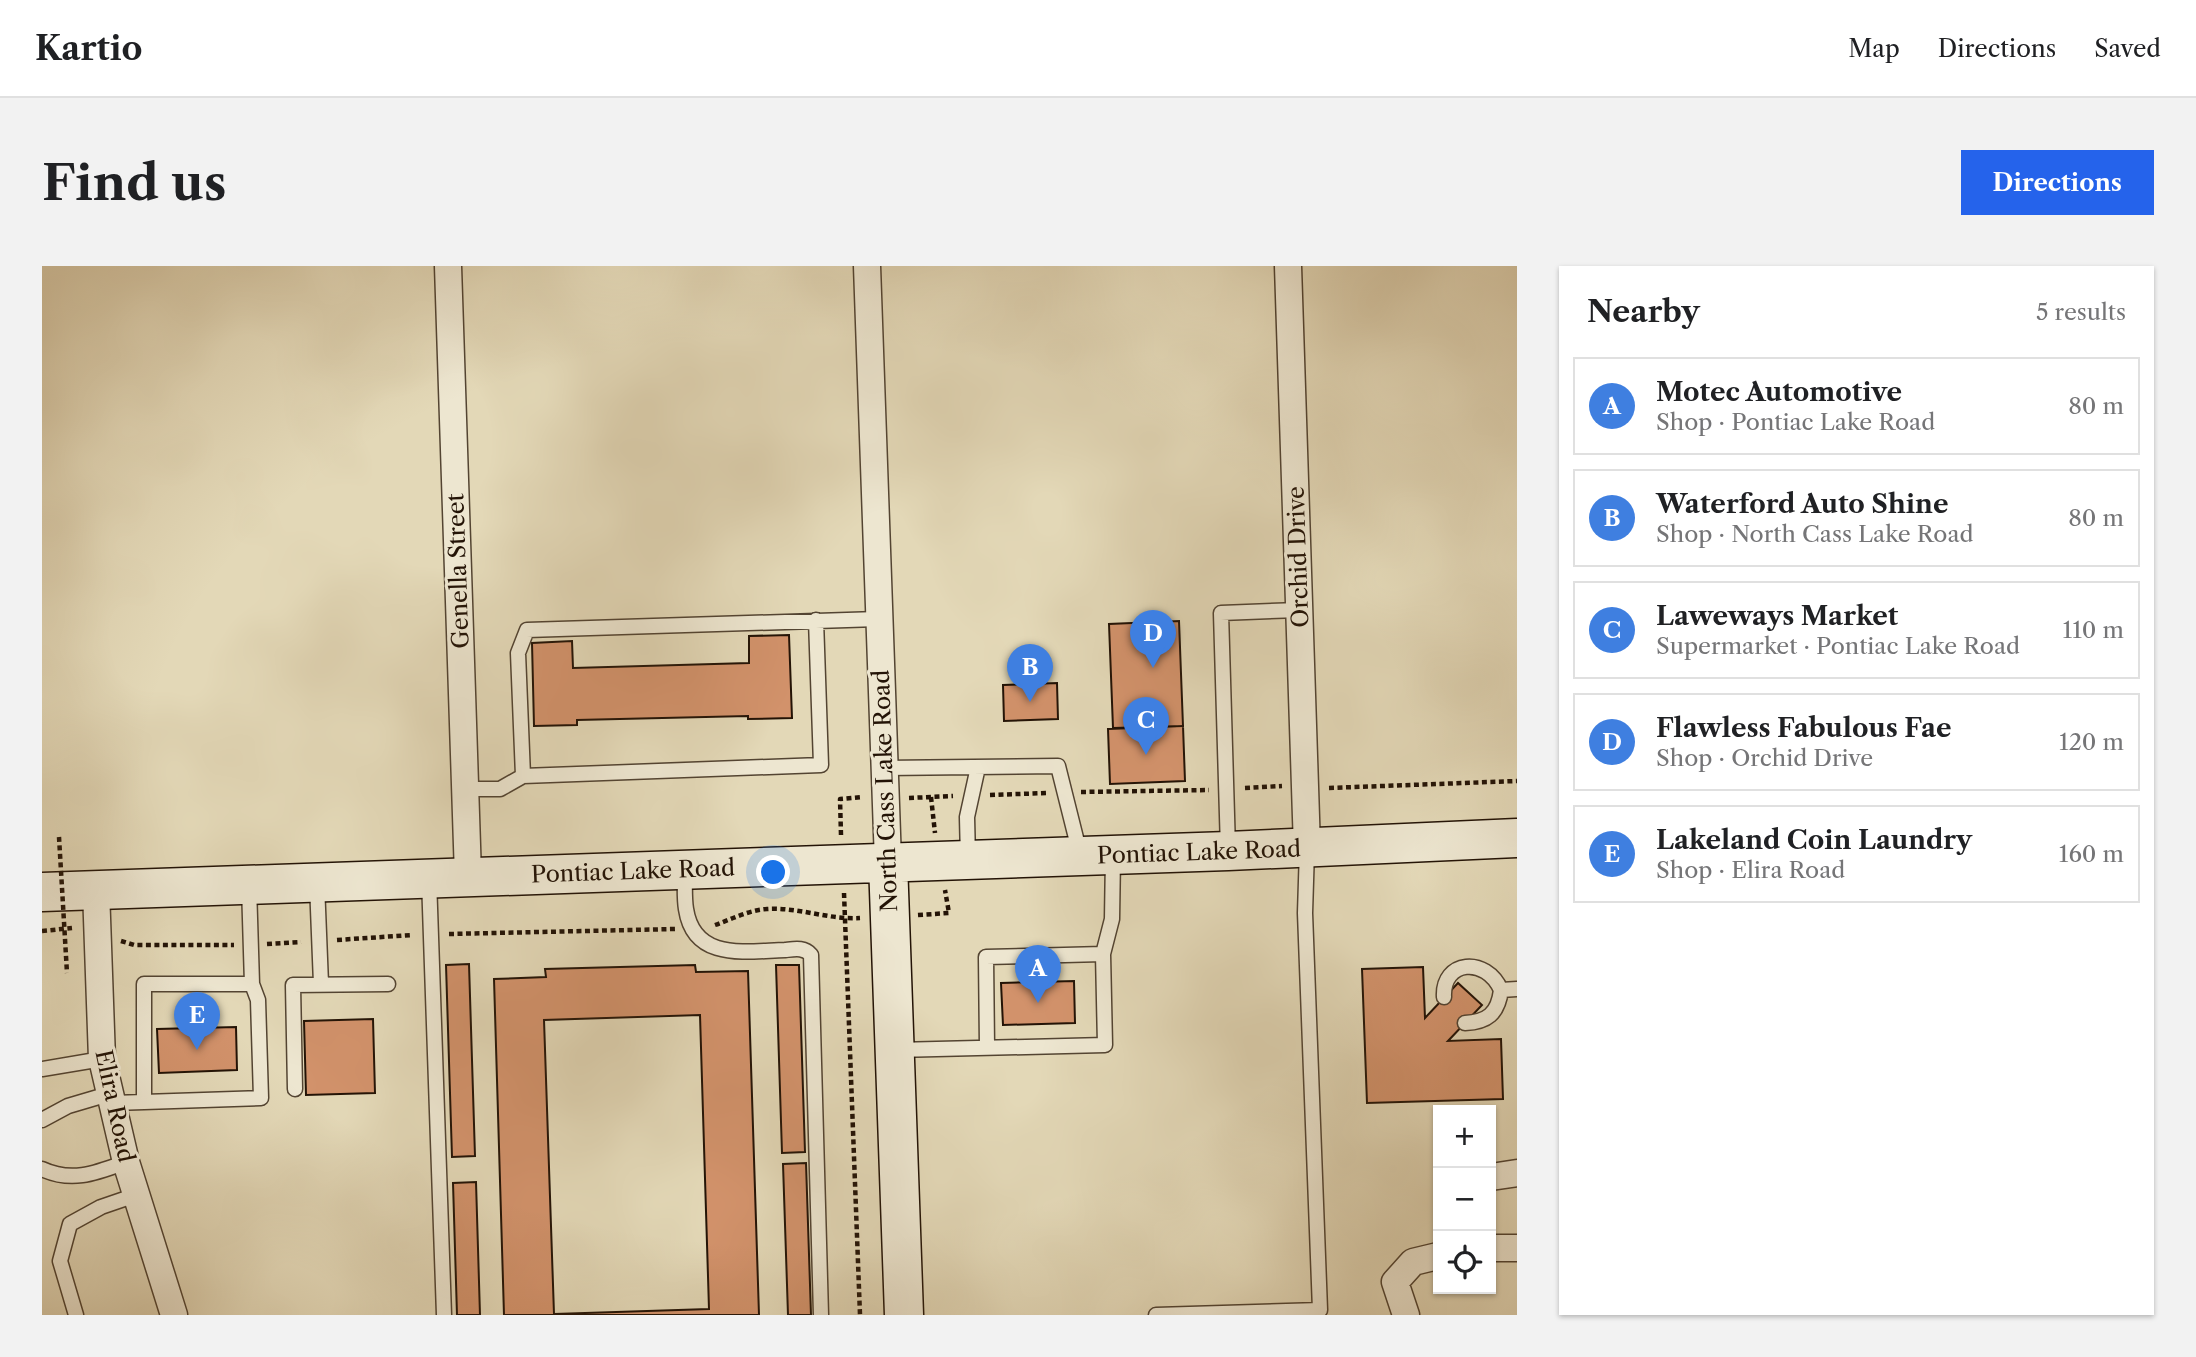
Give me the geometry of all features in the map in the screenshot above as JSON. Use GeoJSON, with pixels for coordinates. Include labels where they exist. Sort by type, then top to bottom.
{"type":"FeatureCollection","features":[{"type":"Feature","properties":{"kind":"main road","name":"Pontiac Lake Road"},"geometry":{"type":"LineString","coordinates":[[42,892],[1097,856],[1517,838]]}},
{"type":"Feature","properties":{"kind":"main road","name":"North Cass Lake Road"},"geometry":{"type":"LineString","coordinates":[[888,862],[904,1315]]}},
{"type":"Feature","properties":{"kind":"street","name":"Genella Street"},"geometry":{"type":"LineString","coordinates":[[448,266],[468,876]]}},
{"type":"Feature","properties":{"kind":"street","name":"North Cass Lake Road"},"geometry":{"type":"LineString","coordinates":[[867,266],[888,862]]}},
{"type":"Feature","properties":{"kind":"street","name":"Orchid Drive"},"geometry":{"type":"LineString","coordinates":[[1288,266],[1307,848]]}},
{"type":"Feature","properties":{"kind":"street","name":"Elira Road"},"geometry":{"type":"LineString","coordinates":[[96,890],[103,1059],[125,1162],[174,1315]]}},
{"type":"Feature","properties":{"kind":"street"},"geometry":{"type":"LineString","coordinates":[[1496,1176],[1517,1173]]}},
{"type":"Feature","properties":{"kind":"street"},"geometry":{"type":"LineString","coordinates":[[1496,1248],[1517,1248]]}},
{"type":"Feature","properties":{"kind":"street"},"geometry":{"type":"LineString","coordinates":[[1406,1315],[1395,1282],[1413,1262],[1433,1257]]}},
{"type":"Feature","properties":{"kind":"lane"},"geometry":{"type":"LineString","coordinates":[[1228,851],[1221,613],[1300,610]]}},
{"type":"Feature","properties":{"kind":"lane"},"geometry":{"type":"LineString","coordinates":[[523,776],[518,653],[527,630],[878,619]]}},
{"type":"Feature","properties":{"kind":"lane"},"geometry":{"type":"LineString","coordinates":[[465,789],[500,789],[523,776],[821,765],[816,620]]}},
{"type":"Feature","properties":{"kind":"lane"},"geometry":{"type":"LineString","coordinates":[[884,768],[1058,766],[1097,856],[1112,919],[1103,954],[1105,1045],[894,1050]]}},
{"type":"Feature","properties":{"kind":"lane"},"geometry":{"type":"LineString","coordinates":[[968,860],[967,817],[978,767]]}},
{"type":"Feature","properties":{"kind":"lane"},"geometry":{"type":"LineString","coordinates":[[1156,1315],[1320,1310],[1305,913],[1307,848]]}},
{"type":"Feature","properties":{"kind":"lane"},"geometry":{"type":"LineString","coordinates":[[685,869],[686,911],[695,933],[704,943],[726,951],[801,949],[811,955],[821,1315]]}},
{"type":"Feature","properties":{"kind":"lane"},"geometry":{"type":"LineString","coordinates":[[429,878],[444,1315]]}},
{"type":"Feature","properties":{"kind":"lane"},"geometry":{"type":"LineString","coordinates":[[317,882],[321,984]]}},
{"type":"Feature","properties":{"kind":"lane"},"geometry":{"type":"LineString","coordinates":[[42,1120],[68,1106],[113,1098],[144,1102],[261,1098],[258,1000],[252,984],[249,884]]}},
{"type":"Feature","properties":{"kind":"lane"},"geometry":{"type":"LineString","coordinates":[[987,1047],[986,957],[1103,954]]}},
{"type":"Feature","properties":{"kind":"lane"},"geometry":{"type":"LineString","coordinates":[[1444,998],[1446,981],[1452,974],[1468,967],[1485,970],[1492,975],[1501,990],[1496,1010],[1481,1022],[1465,1023]]}},
{"type":"Feature","properties":{"kind":"lane"},"geometry":{"type":"LineString","coordinates":[[144,1102],[144,984],[252,984]]}},
{"type":"Feature","properties":{"kind":"lane"},"geometry":{"type":"LineString","coordinates":[[295,1089],[293,985],[388,984]]}},
{"type":"Feature","properties":{"kind":"lane"},"geometry":{"type":"LineString","coordinates":[[1501,990],[1517,989]]}},
{"type":"Feature","properties":{"kind":"lane"},"geometry":{"type":"LineString","coordinates":[[42,1069],[103,1059]]}},
{"type":"Feature","properties":{"kind":"lane"},"geometry":{"type":"LineString","coordinates":[[42,1169],[55,1175],[84,1177],[125,1162]]}},
{"type":"Feature","properties":{"kind":"lane"},"geometry":{"type":"LineString","coordinates":[[76,1315],[60,1261],[70,1224],[101,1207],[136,1195]]}},
{"type":"Feature","properties":{"kind":"path"},"geometry":{"type":"LineString","coordinates":[[840,822],[840,799],[859,797]]}},
{"type":"Feature","properties":{"kind":"path"},"geometry":{"type":"LineString","coordinates":[[931,797],[932,819]]}},
{"type":"Feature","properties":{"kind":"path"},"geometry":{"type":"LineString","coordinates":[[60,837],[67,973]]}},
{"type":"Feature","properties":{"kind":"path"},"geometry":{"type":"LineString","coordinates":[[931,914],[949,913],[946,898]]}},
{"type":"Feature","properties":{"kind":"path"},"geometry":{"type":"LineString","coordinates":[[844,906],[860,1315]]}},
{"type":"Feature","properties":{"kind":"building"},"geometry":{"type":"Polygon","coordinates":[[[1179,621],[1183,726],[1113,728],[1109,624],[1179,621]]]}},
{"type":"Feature","properties":{"kind":"building"},"geometry":{"type":"Polygon","coordinates":[[[789,635],[792,718],[748,719],[748,716],[577,720],[577,725],[534,726],[532,643],[572,641],[573,668],[749,663],[749,636],[789,635]]]}},
{"type":"Feature","properties":{"kind":"building"},"geometry":{"type":"Polygon","coordinates":[[[1057,683],[1058,719],[1004,721],[1003,685],[1057,683]]]}},
{"type":"Feature","properties":{"kind":"building"},"geometry":{"type":"Polygon","coordinates":[[[1183,726],[1185,781],[1110,784],[1108,729],[1183,726]]]}},
{"type":"Feature","properties":{"kind":"building"},"geometry":{"type":"Polygon","coordinates":[[[469,964],[475,1156],[452,1157],[446,965],[469,964]]]}},
{"type":"Feature","properties":{"kind":"building"},"geometry":{"type":"Polygon","coordinates":[[[695,965],[696,972],[748,971],[759,1315],[504,1315],[494,979],[546,977],[545,969],[695,965]],[[700,1015],[544,1020],[554,1314],[709,1309],[700,1015]]]}},
{"type":"Feature","properties":{"kind":"building"},"geometry":{"type":"Polygon","coordinates":[[[776,965],[799,965],[805,1152],[782,1153],[776,965]]]}},
{"type":"Feature","properties":{"kind":"building"},"geometry":{"type":"Polygon","coordinates":[[[1423,967],[1425,1018],[1458,983],[1482,1005],[1448,1041],[1501,1039],[1503,1099],[1367,1103],[1362,969],[1423,967]]]}},
{"type":"Feature","properties":{"kind":"building"},"geometry":{"type":"Polygon","coordinates":[[[1074,981],[1075,1023],[1003,1025],[1001,983],[1074,981]]]}},
{"type":"Feature","properties":{"kind":"building"},"geometry":{"type":"Polygon","coordinates":[[[373,1019],[375,1093],[306,1095],[304,1021],[373,1019]]]}},
{"type":"Feature","properties":{"kind":"building"},"geometry":{"type":"Polygon","coordinates":[[[236,1027],[237,1070],[159,1073],[157,1029],[236,1027]]]}},
{"type":"Feature","properties":{"kind":"building"},"geometry":{"type":"Polygon","coordinates":[[[806,1163],[811,1315],[788,1315],[783,1164],[806,1163]]]}},
{"type":"Feature","properties":{"kind":"building"},"geometry":{"type":"Polygon","coordinates":[[[476,1182],[480,1315],[457,1315],[453,1183],[476,1182]]]}},
{"type":"Feature","properties":{"kind":"place","name":"Flawless Fabulous Fae"},"geometry":{"type":"Point","coordinates":[1153,668]}},
{"type":"Feature","properties":{"kind":"place","name":"Waterford Auto Shine"},"geometry":{"type":"Point","coordinates":[1030,702]}},
{"type":"Feature","properties":{"kind":"place","name":"Laweways Market"},"geometry":{"type":"Point","coordinates":[1146,755]}},
{"type":"Feature","properties":{"kind":"place","name":"Motec Automotive"},"geometry":{"type":"Point","coordinates":[1038,1003]}},
{"type":"Feature","properties":{"kind":"place","name":"Lakeland Coin Laundry"},"geometry":{"type":"Point","coordinates":[197,1050]}}]}
